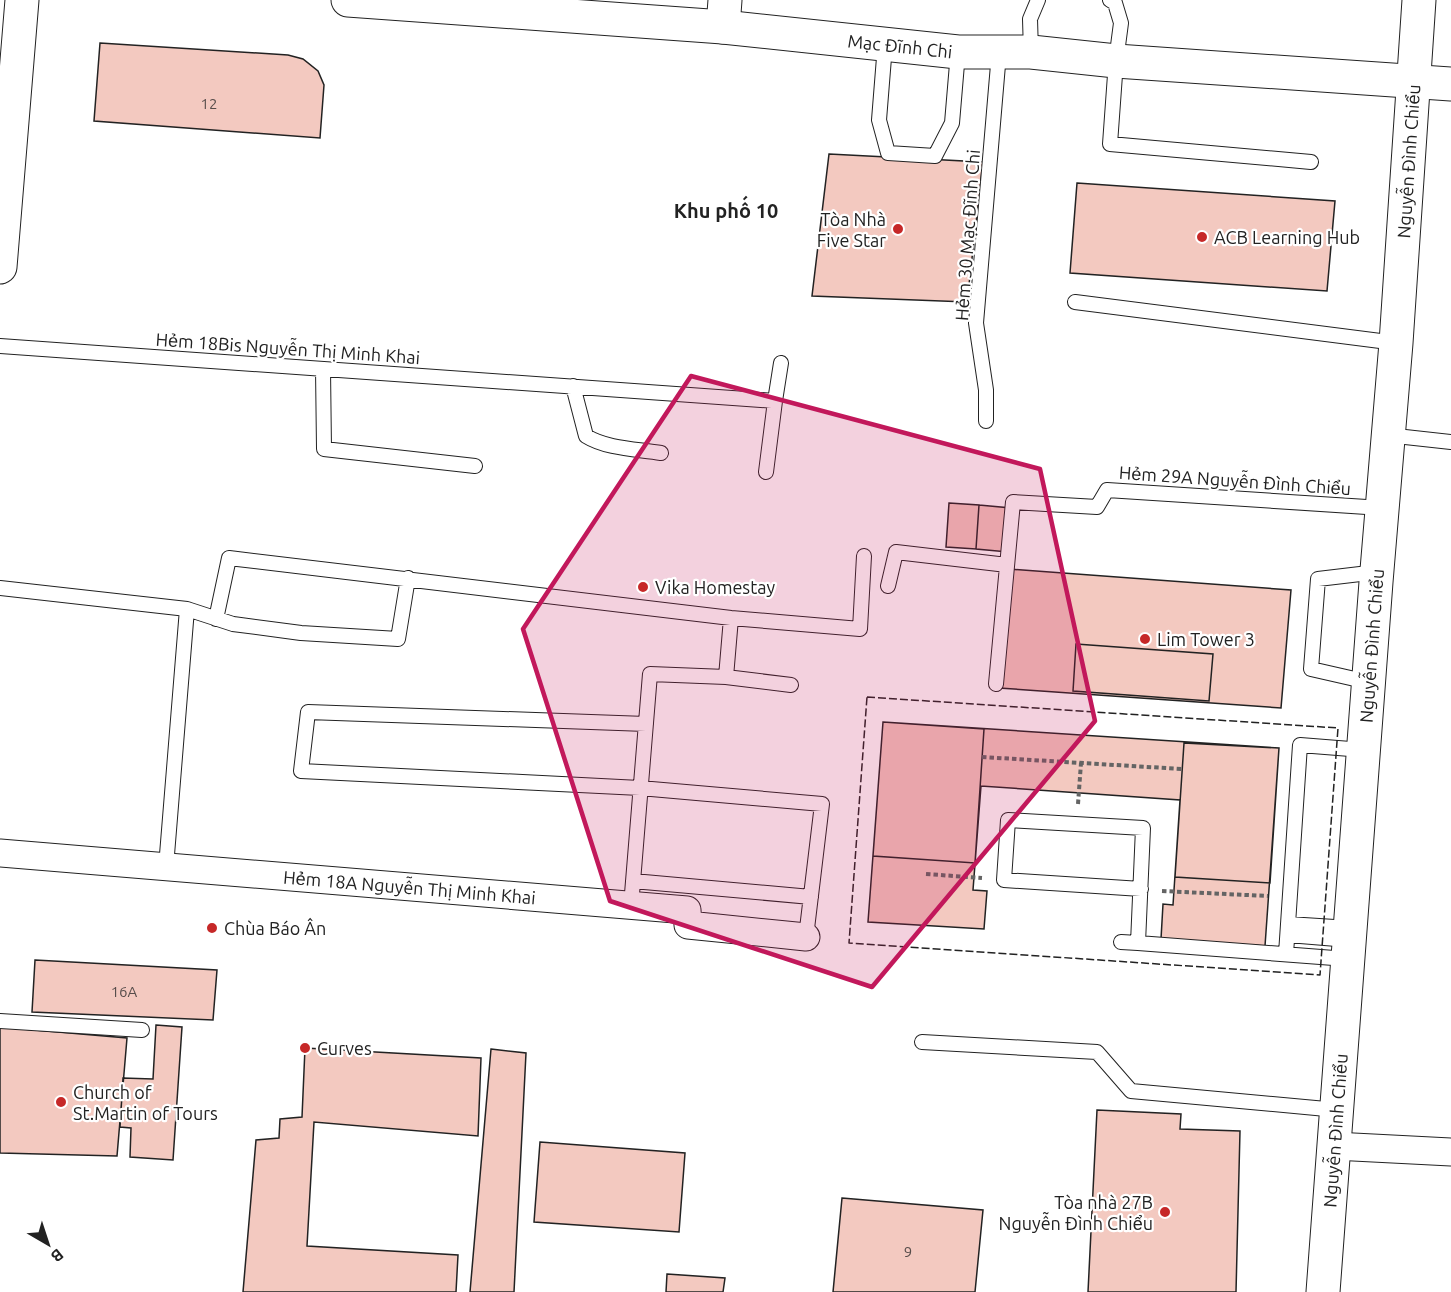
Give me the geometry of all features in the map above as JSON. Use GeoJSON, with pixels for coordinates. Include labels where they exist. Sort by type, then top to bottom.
{"type":"FeatureCollection","features":[{"type":"Feature","properties":{"kind":"main road"},"geometry":{"type":"LineString","coordinates":[[0,267],[22,0]]}},
{"type":"Feature","properties":{"kind":"main road","name":"Mạc Đĩnh Chi"},"geometry":{"type":"LineString","coordinates":[[348,0],[724,14],[885,45],[958,52],[1015,52],[1451,84]]}},
{"type":"Feature","properties":{"kind":"main road","name":"Nguyễn Đình Chiểu"},"geometry":{"type":"LineString","coordinates":[[1323,1292],[1387,435],[1396,343],[1419,0]]}},
{"type":"Feature","properties":{"kind":"street","name":"Hẻm 18A Nguyễn Thị Minh Khai"},"geometry":{"type":"LineString","coordinates":[[0,853],[166,867],[632,893],[687,910],[688,925],[806,937]]}},
{"type":"Feature","properties":{"kind":"street"},"geometry":{"type":"LineString","coordinates":[[1334,1146],[1451,1152]]}},
{"type":"Feature","properties":{"kind":"lane","name":"Hẻm 30 Mạc Đĩnh Chi"},"geometry":{"type":"LineString","coordinates":[[986,421],[986,390],[976,323],[1015,52],[1038,0]]}},
{"type":"Feature","properties":{"kind":"lane"},"geometry":{"type":"LineString","coordinates":[[1110,0],[1115,3],[1121,23],[1110,144],[1311,162]]}},
{"type":"Feature","properties":{"kind":"lane"},"geometry":{"type":"LineString","coordinates":[[885,45],[879,120],[888,153],[935,156],[952,123],[958,52]]}},
{"type":"Feature","properties":{"kind":"lane"},"geometry":{"type":"LineString","coordinates":[[1075,302],[1396,343]]}},
{"type":"Feature","properties":{"kind":"lane","name":"Hẻm 18Bis Nguyễn Thị Minh Khai"},"geometry":{"type":"LineString","coordinates":[[0,346],[775,401]]}},
{"type":"Feature","properties":{"kind":"lane"},"geometry":{"type":"LineString","coordinates":[[766,472],[781,363]]}},
{"type":"Feature","properties":{"kind":"lane"},"geometry":{"type":"LineString","coordinates":[[323,369],[324,449],[475,466]]}},
{"type":"Feature","properties":{"kind":"lane"},"geometry":{"type":"LineString","coordinates":[[573,386],[586,436],[602,443],[661,453]]}},
{"type":"Feature","properties":{"kind":"lane"},"geometry":{"type":"LineString","coordinates":[[1387,435],[1451,442]]}},
{"type":"Feature","properties":{"kind":"lane","name":"Hẻm 29A Nguyễn Đình Chiểu"},"geometry":{"type":"LineString","coordinates":[[996,684],[1013,502],[1097,507],[1107,490],[1382,508]]}},
{"type":"Feature","properties":{"kind":"lane"},"geometry":{"type":"LineString","coordinates":[[888,586],[896,552],[1007,565]]}},
{"type":"Feature","properties":{"kind":"lane"},"geometry":{"type":"LineString","coordinates":[[216,618],[229,558],[731,618],[860,629],[864,555]]}},
{"type":"Feature","properties":{"kind":"lane"},"geometry":{"type":"LineString","coordinates":[[1368,682],[1311,669],[1318,579],[1377,572]]}},
{"type":"Feature","properties":{"kind":"lane"},"geometry":{"type":"LineString","coordinates":[[0,588],[187,609],[232,624],[302,633],[398,639],[408,578]]}},
{"type":"Feature","properties":{"kind":"lane"},"geometry":{"type":"LineString","coordinates":[[166,867],[187,609]]}},
{"type":"Feature","properties":{"kind":"lane"},"geometry":{"type":"LineString","coordinates":[[726,677],[731,618]]}},
{"type":"Feature","properties":{"kind":"lane"},"geometry":{"type":"LineString","coordinates":[[791,685],[726,677],[650,674],[632,893],[811,897]]}},
{"type":"Feature","properties":{"kind":"lane"},"geometry":{"type":"LineString","coordinates":[[646,724],[308,712],[301,771],[640,788],[822,804],[806,937]]}},
{"type":"Feature","properties":{"kind":"lane"},"geometry":{"type":"LineString","coordinates":[[1286,954],[1300,745],[1363,750]]}},
{"type":"Feature","properties":{"kind":"lane"},"geometry":{"type":"LineString","coordinates":[[1138,944],[1141,889],[1143,828],[1008,819],[1004,880],[1141,889]]}},
{"type":"Feature","properties":{"kind":"lane"},"geometry":{"type":"LineString","coordinates":[[1288,929],[1349,942]]}},
{"type":"Feature","properties":{"kind":"lane"},"geometry":{"type":"LineString","coordinates":[[1121,942],[1286,954],[1349,942]]}},
{"type":"Feature","properties":{"kind":"lane"},"geometry":{"type":"LineString","coordinates":[[0,1021],[142,1030]]}},
{"type":"Feature","properties":{"kind":"lane"},"geometry":{"type":"LineString","coordinates":[[922,1042],[1097,1052],[1131,1091],[1337,1110]]}},
{"type":"Feature","properties":{"kind":"path"},"geometry":{"type":"LineString","coordinates":[[982,758],[1182,769]]}},
{"type":"Feature","properties":{"kind":"path"},"geometry":{"type":"LineString","coordinates":[[1078,807],[1081,763]]}},
{"type":"Feature","properties":{"kind":"highlighted area"},"geometry":{"type":"Polygon","coordinates":[[[691,376],[1040,469],[1095,721],[872,987],[610,901],[523,629],[691,376]]]}},
{"type":"Feature","properties":{"kind":"building"},"geometry":{"type":"Polygon","coordinates":[[[100,43],[288,55],[303,59],[318,71],[324,85],[320,138],[94,121],[100,43]]]}},
{"type":"Feature","properties":{"kind":"building","name":"Tòa Nhà Five Star"},"geometry":{"type":"Polygon","coordinates":[[[829,154],[983,162],[967,302],[812,296],[829,154]]]}},
{"type":"Feature","properties":{"kind":"building","name":"ACB Learning Hub"},"geometry":{"type":"Polygon","coordinates":[[[1077,183],[1335,201],[1327,291],[1070,273],[1077,183]]]}},
{"type":"Feature","properties":{"kind":"building"},"geometry":{"type":"Polygon","coordinates":[[[949,503],[979,505],[976,549],[946,547],[949,503]]]}},
{"type":"Feature","properties":{"kind":"building"},"geometry":{"type":"Polygon","coordinates":[[[979,505],[1011,508],[1008,552],[976,549],[979,505]]]}},
{"type":"Feature","properties":{"kind":"building","name":"Lim Tower 3"},"geometry":{"type":"Polygon","coordinates":[[[1009,569],[1291,590],[1281,708],[999,688],[1009,569]]]}},
{"type":"Feature","properties":{"kind":"building"},"geometry":{"type":"Polygon","coordinates":[[[1076,644],[1213,654],[1209,701],[1073,691],[1076,644]]]}},
{"type":"Feature","properties":{"kind":"building"},"geometry":{"type":"Polygon","coordinates":[[[883,722],[1279,748],[1265,946],[1161,939],[1163,904],[1173,905],[1180,800],[981,786],[973,890],[987,891],[984,929],[868,922],[883,722]]]}},
{"type":"Feature","properties":{"kind":"building"},"geometry":{"type":"Polygon","coordinates":[[[883,722],[984,729],[975,863],[873,856],[883,722]]]}},
{"type":"Feature","properties":{"kind":"building"},"geometry":{"type":"Polygon","coordinates":[[[1184,743],[1279,748],[1270,883],[1175,877],[1184,743]]]}},
{"type":"Feature","properties":{"kind":"building"},"geometry":{"type":"Polygon","coordinates":[[[35,960],[217,970],[213,1020],[32,1012],[35,960]]]}},
{"type":"Feature","properties":{"kind":"building"},"geometry":{"type":"Polygon","coordinates":[[[156,1025],[182,1027],[173,1160],[130,1157],[131,1128],[120,1127],[123,1078],[153,1079],[156,1025]]]}},
{"type":"Feature","properties":{"kind":"building","name":"Church of St.Martin of Tours"},"geometry":{"type":"Polygon","coordinates":[[[0,1027],[127,1038],[117,1156],[0,1153],[0,1027]]]}},
{"type":"Feature","properties":{"kind":"building"},"geometry":{"type":"Polygon","coordinates":[[[305,1048],[481,1058],[478,1136],[314,1122],[307,1246],[458,1255],[456,1292],[243,1292],[256,1140],[279,1138],[280,1119],[302,1117],[305,1048]]]}},
{"type":"Feature","properties":{"kind":"building"},"geometry":{"type":"Polygon","coordinates":[[[491,1049],[526,1053],[514,1292],[470,1292],[491,1049]]]}},
{"type":"Feature","properties":{"kind":"building","name":"Tòa nhà 27B Nguyễn Đình Chiểu"},"geometry":{"type":"Polygon","coordinates":[[[1097,1110],[1181,1114],[1180,1129],[1240,1131],[1236,1292],[1088,1292],[1097,1110]]]}},
{"type":"Feature","properties":{"kind":"building"},"geometry":{"type":"Polygon","coordinates":[[[540,1142],[685,1153],[679,1232],[534,1222],[540,1142]]]}},
{"type":"Feature","properties":{"kind":"building"},"geometry":{"type":"Polygon","coordinates":[[[842,1198],[983,1210],[975,1292],[833,1292],[842,1198]]]}},
{"type":"Feature","properties":{"kind":"building"},"geometry":{"type":"Polygon","coordinates":[[[667,1274],[725,1278],[723,1292],[666,1292],[667,1274]]]}},
{"type":"Feature","properties":{"kind":"fence"},"geometry":{"type":"LineString","coordinates":[[867,697],[1338,728],[1320,975],[849,943],[867,697]]}},
{"type":"Feature","properties":{"kind":"place","name":"Tòa Nhà Five Star"},"geometry":{"type":"Point","coordinates":[898,229]}},
{"type":"Feature","properties":{"kind":"place","name":"ACB Learning Hub"},"geometry":{"type":"Point","coordinates":[1202,237]}},
{"type":"Feature","properties":{"kind":"place","name":"Vika Homestay"},"geometry":{"type":"Point","coordinates":[643,587]}},
{"type":"Feature","properties":{"kind":"place","name":"Lim Tower 3"},"geometry":{"type":"Point","coordinates":[1145,639]}},
{"type":"Feature","properties":{"kind":"place","name":"Chùa Báo Ân"},"geometry":{"type":"Point","coordinates":[212,928]}},
{"type":"Feature","properties":{"kind":"place","name":"Curves"},"geometry":{"type":"Point","coordinates":[305,1048]}},
{"type":"Feature","properties":{"kind":"place","name":"Church of St.Martin of Tours"},"geometry":{"type":"Point","coordinates":[61,1102]}},
{"type":"Feature","properties":{"kind":"place","name":"Tòa nhà 27B Nguyễn Đình Chiểu"},"geometry":{"type":"Point","coordinates":[1165,1212]}},
{"type":"Feature","properties":{"kind":"district","name":"Khu phố 10"},"geometry":{"type":"Point","coordinates":[726,210]}}]}
